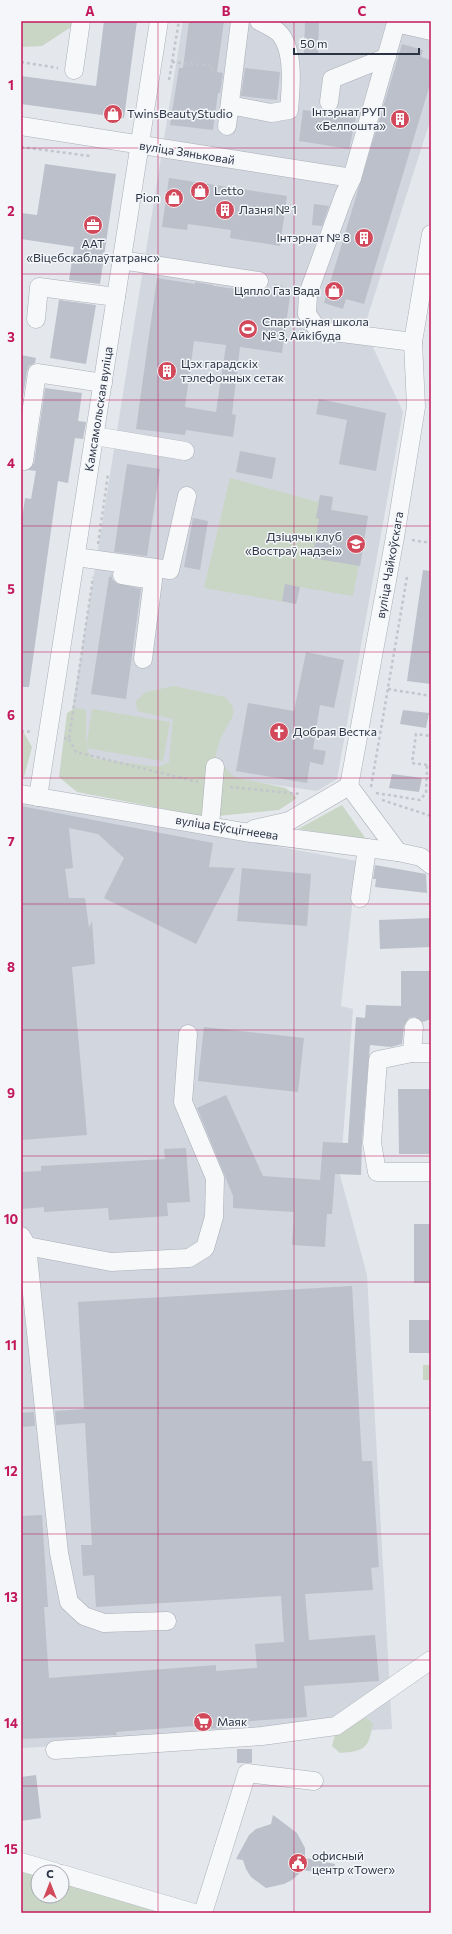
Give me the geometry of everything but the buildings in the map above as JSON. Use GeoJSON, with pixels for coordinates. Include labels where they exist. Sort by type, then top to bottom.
{"type":"FeatureCollection","features":[{"type":"Feature","properties":{"kind":"street"},"geometry":{"type":"LineString","coordinates":[[74,70],[81,21]]}},
{"type":"Feature","properties":{"kind":"street","name":"Камсамольская вуліца"},"geometry":{"type":"LineString","coordinates":[[30,796],[75,562],[138,145],[159,21]]}},
{"type":"Feature","properties":{"kind":"street"},"geometry":{"type":"LineString","coordinates":[[227,126],[240,21]]}},
{"type":"Feature","properties":{"kind":"street"},"geometry":{"type":"LineString","coordinates":[[230,105],[271,113],[289,110],[291,63],[286,47],[278,32],[259,21]]}},
{"type":"Feature","properties":{"kind":"street"},"geometry":{"type":"LineString","coordinates":[[413,342],[318,330],[307,314],[308,294],[344,194],[352,178],[396,23],[431,31]]}},
{"type":"Feature","properties":{"kind":"street"},"geometry":{"type":"LineString","coordinates":[[329,102],[332,79],[387,57]]}},
{"type":"Feature","properties":{"kind":"street","name":"вуліца Зяньковай"},"geometry":{"type":"LineString","coordinates":[[21,126],[352,178]]}},
{"type":"Feature","properties":{"kind":"street","name":"вуліца Чайкоўскага"},"geometry":{"type":"LineString","coordinates":[[349,786],[395,538],[416,406],[413,342],[431,234]]}},
{"type":"Feature","properties":{"kind":"street"},"geometry":{"type":"LineString","coordinates":[[121,260],[259,281]]}},
{"type":"Feature","properties":{"kind":"street"},"geometry":{"type":"LineString","coordinates":[[36,319],[40,287],[116,297]]}},
{"type":"Feature","properties":{"kind":"street"},"geometry":{"type":"LineString","coordinates":[[24,461],[37,373],[103,384]]}},
{"type":"Feature","properties":{"kind":"street"},"geometry":{"type":"LineString","coordinates":[[95,436],[185,452]]}},
{"type":"Feature","properties":{"kind":"street"},"geometry":{"type":"LineString","coordinates":[[75,562],[170,570],[187,496]]}},
{"type":"Feature","properties":{"kind":"street"},"geometry":{"type":"LineString","coordinates":[[75,562],[154,580],[143,659]]}},
{"type":"Feature","properties":{"kind":"street"},"geometry":{"type":"LineString","coordinates":[[210,826],[215,767]]}},
{"type":"Feature","properties":{"kind":"street"},"geometry":{"type":"LineString","coordinates":[[244,832],[289,821],[349,786],[398,852]]}},
{"type":"Feature","properties":{"kind":"street","name":"вуліца Еўсцігнеева"},"geometry":{"type":"LineString","coordinates":[[30,796],[244,832],[398,852],[421,857],[431,865]]}},
{"type":"Feature","properties":{"kind":"street"},"geometry":{"type":"LineString","coordinates":[[360,898],[367,848]]}},
{"type":"Feature","properties":{"kind":"street"},"geometry":{"type":"LineString","coordinates":[[412,1053],[414,1027]]}},
{"type":"Feature","properties":{"kind":"street"},"geometry":{"type":"LineString","coordinates":[[167,1621],[104,1623],[84,1616],[69,1602],[60,1553],[24,1241],[111,1262],[188,1258],[205,1248],[214,1217],[215,1178],[182,1102],[188,1034]]}},
{"type":"Feature","properties":{"kind":"street"},"geometry":{"type":"LineString","coordinates":[[431,1053],[412,1053],[378,1060],[372,1143],[376,1172],[431,1172]]}},
{"type":"Feature","properties":{"kind":"street"},"geometry":{"type":"LineString","coordinates":[[55,1750],[262,1736],[336,1726],[431,1660]]}},
{"type":"Feature","properties":{"kind":"street"},"geometry":{"type":"LineString","coordinates":[[203,1913],[247,1773],[314,1781]]}},
{"type":"Feature","properties":{"kind":"street"},"geometry":{"type":"LineString","coordinates":[[70,1876],[194,1913]]}},
{"type":"Feature","properties":{"kind":"path"},"geometry":{"type":"LineString","coordinates":[[21,62],[74,70]]}},
{"type":"Feature","properties":{"kind":"path"},"geometry":{"type":"LineString","coordinates":[[172,62],[212,66],[211,71]]}},
{"type":"Feature","properties":{"kind":"path"},"geometry":{"type":"LineString","coordinates":[[21,147],[97,157]]}},
{"type":"Feature","properties":{"kind":"path"},"geometry":{"type":"LineString","coordinates":[[259,281],[308,294]]}},
{"type":"Feature","properties":{"kind":"path"},"geometry":{"type":"LineString","coordinates":[[412,548],[414,533]]}},
{"type":"Feature","properties":{"kind":"path"},"geometry":{"type":"LineString","coordinates":[[370,792],[408,572]]}},
{"type":"Feature","properties":{"kind":"path"},"geometry":{"type":"LineString","coordinates":[[368,686],[431,696]]}},
{"type":"Feature","properties":{"kind":"path"},"geometry":{"type":"LineString","coordinates":[[370,792],[420,800],[426,793],[429,766],[412,763],[416,734],[431,736]]}},
{"type":"Feature","properties":{"kind":"path"},"geometry":{"type":"LineString","coordinates":[[370,792],[380,799],[431,816]]}},
{"type":"Feature","properties":{"kind":"shaded area"},"geometry":{"type":"Polygon","coordinates":[[[183,21],[431,21],[431,118],[364,328],[403,412],[337,779],[317,791],[65,754],[183,21]]]}},
{"type":"Feature","properties":{"kind":"shaded area"},"geometry":{"type":"Polygon","coordinates":[[[21,800],[357,861],[341,1006],[353,1009],[340,1175],[367,1275],[392,1729],[21,1748],[21,800]]]}},
{"type":"Feature","properties":{"kind":"green space"},"geometry":{"type":"Polygon","coordinates":[[[21,21],[71,21],[71,27],[42,46],[21,47],[21,21]]]}},
{"type":"Feature","properties":{"kind":"green space"},"geometry":{"type":"Polygon","coordinates":[[[230,478],[318,502],[320,495],[333,497],[331,510],[368,516],[353,596],[300,587],[296,604],[204,588],[230,478]]]}},
{"type":"Feature","properties":{"kind":"green space"},"geometry":{"type":"Polygon","coordinates":[[[174,686],[225,697],[233,707],[233,716],[221,737],[215,757],[234,777],[286,788],[297,798],[279,810],[207,817],[77,792],[59,777],[67,713],[75,708],[86,710],[86,748],[92,758],[158,767],[169,762],[173,719],[137,711],[136,701],[146,692],[174,686]]]}},
{"type":"Feature","properties":{"kind":"green space"},"geometry":{"type":"Polygon","coordinates":[[[92,709],[170,722],[163,761],[86,748],[92,709]]]}},
{"type":"Feature","properties":{"kind":"green space"},"geometry":{"type":"Polygon","coordinates":[[[21,728],[32,747],[24,777],[21,777],[21,728]]]}},
{"type":"Feature","properties":{"kind":"green space"},"geometry":{"type":"Polygon","coordinates":[[[342,805],[366,839],[298,829],[342,805]]]}},
{"type":"Feature","properties":{"kind":"green space"},"geometry":{"type":"Polygon","coordinates":[[[423,1365],[431,1365],[431,1380],[423,1380],[423,1365]]]}},
{"type":"Feature","properties":{"kind":"green space"},"geometry":{"type":"Polygon","coordinates":[[[367,1718],[373,1724],[369,1738],[364,1747],[355,1751],[340,1753],[332,1746],[336,1731],[343,1726],[367,1718]]]}},
{"type":"Feature","properties":{"kind":"green space"},"geometry":{"type":"Polygon","coordinates":[[[21,1872],[30,1874],[30,1904],[70,1904],[70,1883],[165,1913],[21,1913],[21,1872]]]}},
{"type":"Feature","properties":{"kind":"place","name":"TwinsBeautyStudio"},"geometry":{"type":"Point","coordinates":[113,114]}},
{"type":"Feature","properties":{"kind":"place","name":"Інтэрнат РУП «Белпошта»"},"geometry":{"type":"Point","coordinates":[400,119]}},
{"type":"Feature","properties":{"kind":"place","name":"Letto"},"geometry":{"type":"Point","coordinates":[200,191]}},
{"type":"Feature","properties":{"kind":"place","name":"Pion"},"geometry":{"type":"Point","coordinates":[174,198]}},
{"type":"Feature","properties":{"kind":"place","name":"Лазня № 1"},"geometry":{"type":"Point","coordinates":[225,210]}},
{"type":"Feature","properties":{"kind":"place","name":"ААТ «Віцебскаблаўтатранс»"},"geometry":{"type":"Point","coordinates":[93,225]}},
{"type":"Feature","properties":{"kind":"place","name":"Інтэрнат № 8"},"geometry":{"type":"Point","coordinates":[364,238]}},
{"type":"Feature","properties":{"kind":"place","name":"Цяпло Газ Вада"},"geometry":{"type":"Point","coordinates":[334,291]}},
{"type":"Feature","properties":{"kind":"place","name":"Спартыўная школа № 3, Айкібуда"},"geometry":{"type":"Point","coordinates":[248,329]}},
{"type":"Feature","properties":{"kind":"place","name":"Цэх гарадскіх тэлефонных сетак"},"geometry":{"type":"Point","coordinates":[167,371]}},
{"type":"Feature","properties":{"kind":"place","name":"Дзіцячы клуб «Востраў надзеі»"},"geometry":{"type":"Point","coordinates":[356,544]}},
{"type":"Feature","properties":{"kind":"place","name":"Добрая Вестка"},"geometry":{"type":"Point","coordinates":[279,732]}},
{"type":"Feature","properties":{"kind":"place","name":"Маяк"},"geometry":{"type":"Point","coordinates":[203,1722]}},
{"type":"Feature","properties":{"kind":"place","name":"офисный центр «Tower»"},"geometry":{"type":"Point","coordinates":[298,1863]}}]}
